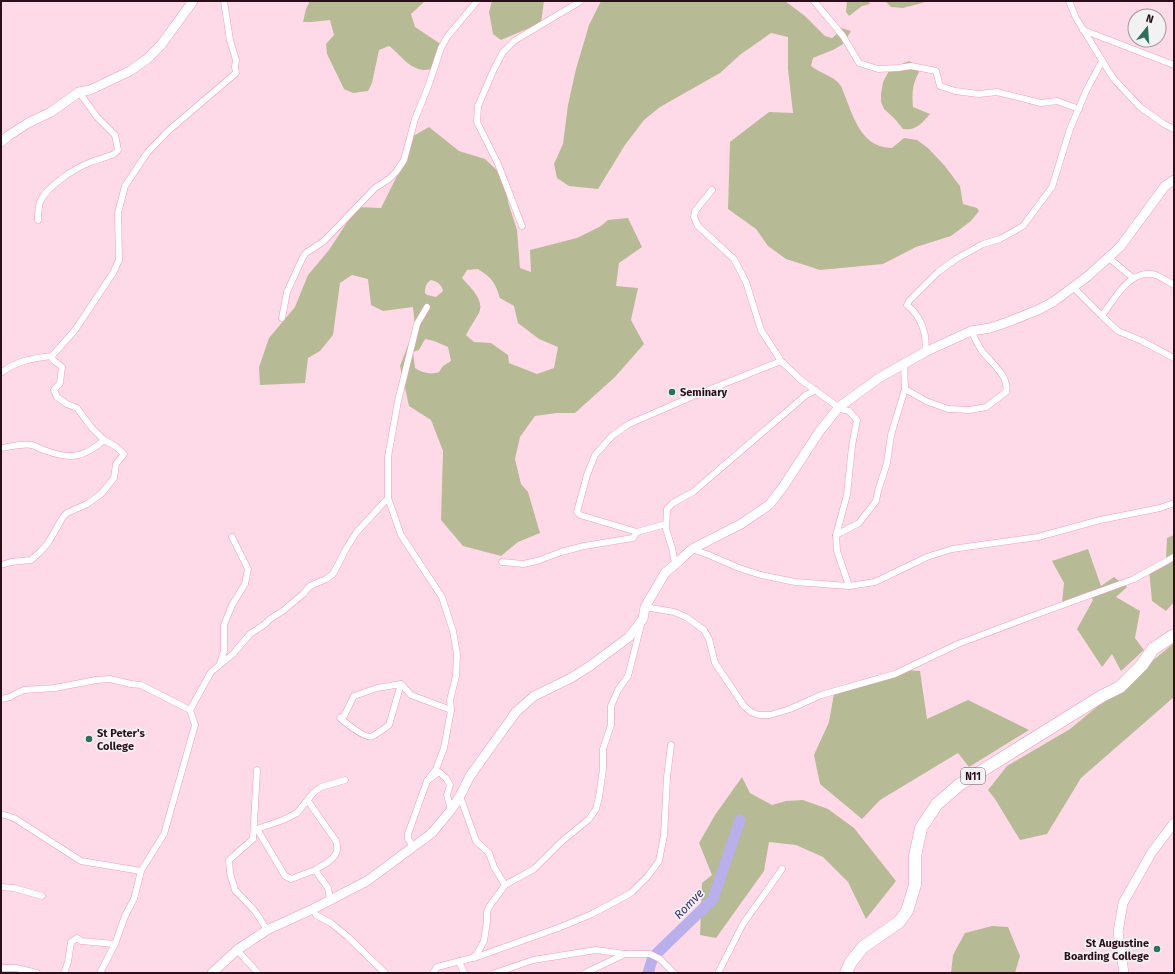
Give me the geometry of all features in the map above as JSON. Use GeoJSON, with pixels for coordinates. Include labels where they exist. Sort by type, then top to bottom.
{"type":"FeatureCollection","features":[{"type":"Feature","properties":{"kind":"highway","name":"N11"},"geometry":{"type":"LineString","coordinates":[[846,973],[851,962],[863,947],[899,922],[907,910],[915,885],[915,856],[921,828],[937,804],[959,785],[1102,696],[1120,688],[1142,665],[1153,649],[1174,635]]}},
{"type":"Feature","properties":{"kind":"main road"},"geometry":{"type":"LineString","coordinates":[[1,142],[28,123],[51,112],[79,92],[90,90],[130,71],[147,59],[161,44],[193,1]]}},
{"type":"Feature","properties":{"kind":"main road"},"geometry":{"type":"LineString","coordinates":[[212,973],[237,950],[267,930],[313,909],[367,881],[432,833],[451,810],[470,776],[516,712],[534,696],[571,678],[606,655],[628,637],[643,619],[644,607],[665,573],[692,550],[741,524],[769,505],[783,487],[819,432],[839,407],[879,378],[925,352],[971,331],[990,328],[1040,309],[1053,302],[1109,258],[1129,236],[1165,186],[1174,180]]}},
{"type":"Feature","properties":{"kind":"main road"},"geometry":{"type":"LineString","coordinates":[[1124,973],[1118,932],[1123,903],[1152,852],[1174,823]]}},
{"type":"Feature","properties":{"kind":"street"},"geometry":{"type":"LineString","coordinates":[[1,373],[10,366],[24,361],[52,356],[75,330],[114,273],[119,260],[118,213],[125,186],[147,153],[168,131],[236,73],[236,60],[230,40],[229,25],[224,1]]}},
{"type":"Feature","properties":{"kind":"street"},"geometry":{"type":"LineString","coordinates":[[282,318],[287,292],[306,253],[324,241],[375,188],[389,179],[396,172],[404,160],[415,118],[428,87],[441,48],[447,37],[477,1]]}},
{"type":"Feature","properties":{"kind":"street"},"geometry":{"type":"LineString","coordinates":[[522,226],[496,159],[477,122],[478,106],[491,75],[503,52],[514,41],[581,1]]}},
{"type":"Feature","properties":{"kind":"street"},"geometry":{"type":"LineString","coordinates":[[814,1],[843,36],[859,63],[878,69],[911,66],[927,68],[936,71],[940,86],[955,91],[979,94],[997,92],[1041,103],[1057,101],[1079,109]]}},
{"type":"Feature","properties":{"kind":"street"},"geometry":{"type":"LineString","coordinates":[[1069,1],[1076,18],[1113,78],[1140,107],[1164,124],[1174,129]]}},
{"type":"Feature","properties":{"kind":"street"},"geometry":{"type":"LineString","coordinates":[[1083,30],[1174,65]]}},
{"type":"Feature","properties":{"kind":"street"},"geometry":{"type":"LineString","coordinates":[[925,352],[927,342],[923,328],[914,311],[907,305],[909,301],[938,272],[956,259],[983,244],[1000,239],[1023,226],[1052,187],[1070,129],[1102,61]]}},
{"type":"Feature","properties":{"kind":"street"},"geometry":{"type":"LineString","coordinates":[[38,220],[38,209],[46,193],[79,167],[114,154],[118,150],[115,135],[97,117],[79,92]]}},
{"type":"Feature","properties":{"kind":"street"},"geometry":{"type":"LineString","coordinates":[[712,190],[695,211],[694,217],[698,226],[734,259],[746,282],[761,330],[781,361],[801,380],[839,407],[849,411],[857,420],[852,446],[847,495],[836,535],[837,551],[849,586]]}},
{"type":"Feature","properties":{"kind":"street"},"geometry":{"type":"LineString","coordinates":[[1109,258],[1133,278]]}},
{"type":"Feature","properties":{"kind":"street"},"geometry":{"type":"LineString","coordinates":[[1102,316],[1126,283],[1133,278],[1145,274],[1152,274],[1174,285]]}},
{"type":"Feature","properties":{"kind":"street"},"geometry":{"type":"LineString","coordinates":[[1073,287],[1118,330],[1174,358]]}},
{"type":"Feature","properties":{"kind":"street"},"geometry":{"type":"LineString","coordinates":[[413,846],[408,839],[408,834],[427,781],[436,769],[444,748],[451,710],[450,700],[456,676],[457,654],[453,631],[442,597],[401,534],[388,498],[388,457],[398,401],[417,324],[427,308]]}},
{"type":"Feature","properties":{"kind":"street"},"geometry":{"type":"LineString","coordinates":[[905,389],[926,401],[948,409],[970,410],[986,407],[1006,392],[1006,388],[999,370],[982,352],[971,331]]}},
{"type":"Feature","properties":{"kind":"street"},"geometry":{"type":"LineString","coordinates":[[1,565],[11,562],[31,560],[48,543],[62,517],[67,513],[87,504],[101,494],[114,478],[116,464],[124,454],[115,446],[104,440],[92,428],[77,408],[67,404],[57,397],[54,390],[60,383],[62,367],[53,360],[52,356]]}},
{"type":"Feature","properties":{"kind":"street"},"geometry":{"type":"LineString","coordinates":[[666,524],[637,532],[580,516],[577,512],[587,475],[596,455],[612,436],[629,424],[691,397],[781,361]]}},
{"type":"Feature","properties":{"kind":"street"},"geometry":{"type":"LineString","coordinates":[[836,535],[859,523],[876,501],[887,463],[891,435],[905,389],[904,365]]}},
{"type":"Feature","properties":{"kind":"street"},"geometry":{"type":"LineString","coordinates":[[679,561],[674,559],[666,529],[667,509],[673,503],[693,492],[806,395],[816,390]]}},
{"type":"Feature","properties":{"kind":"street"},"geometry":{"type":"LineString","coordinates":[[1,448],[33,445],[44,450],[68,456],[86,454],[104,440]]}},
{"type":"Feature","properties":{"kind":"street"},"geometry":{"type":"LineString","coordinates":[[190,710],[211,672],[233,654],[250,634],[284,610],[310,586],[333,574],[356,533],[388,498]]}},
{"type":"Feature","properties":{"kind":"street"},"geometry":{"type":"LineString","coordinates":[[692,550],[709,554],[739,568],[761,575],[795,582],[840,587],[875,582],[927,557],[952,549],[1038,537],[1100,520],[1160,508],[1174,503]]}},
{"type":"Feature","properties":{"kind":"street"},"geometry":{"type":"LineString","coordinates":[[502,562],[523,564],[530,563],[584,546],[633,538],[637,532]]}},
{"type":"Feature","properties":{"kind":"street"},"geometry":{"type":"LineString","coordinates":[[220,664],[224,651],[224,624],[232,606],[245,584],[248,569],[232,537]]}},
{"type":"Feature","properties":{"kind":"street"},"geometry":{"type":"LineString","coordinates":[[644,607],[674,612],[686,617],[704,630],[709,639],[715,664],[744,706],[751,712],[759,715],[770,715],[790,709],[821,695],[895,674],[958,644],[1134,579],[1174,557]]}},
{"type":"Feature","properties":{"kind":"street"},"geometry":{"type":"LineString","coordinates":[[472,958],[478,954],[484,941],[487,912],[489,907],[505,885],[534,869],[589,819],[596,809],[603,769],[603,749],[611,725],[611,706],[618,690],[628,676],[643,619]]}},
{"type":"Feature","properties":{"kind":"street"},"geometry":{"type":"LineString","coordinates":[[1,699],[10,698],[24,690],[54,688],[96,680],[110,679],[141,685],[190,710],[195,725],[164,834],[140,871],[134,899],[125,916],[116,944],[100,973]]}},
{"type":"Feature","properties":{"kind":"street"},"geometry":{"type":"LineString","coordinates":[[401,684],[412,695],[451,710]]}},
{"type":"Feature","properties":{"kind":"street"},"geometry":{"type":"LineString","coordinates":[[401,684],[389,725],[373,736],[367,736],[349,726],[340,718],[344,716],[354,696],[377,688],[401,684]]}},
{"type":"Feature","properties":{"kind":"street"},"geometry":{"type":"LineString","coordinates":[[433,973],[437,967],[472,958],[558,928],[592,914],[631,893],[648,876],[659,861],[664,834],[667,776],[671,745]]}},
{"type":"Feature","properties":{"kind":"street"},"geometry":{"type":"LineString","coordinates":[[253,839],[256,770]]}},
{"type":"Feature","properties":{"kind":"street"},"geometry":{"type":"LineString","coordinates":[[427,781],[439,772],[446,778],[450,785],[448,795],[451,810]]}},
{"type":"Feature","properties":{"kind":"street"},"geometry":{"type":"LineString","coordinates":[[267,930],[255,911],[236,890],[230,873],[229,860],[253,839],[257,829],[283,820],[297,813],[314,792],[321,787],[345,780]]}},
{"type":"Feature","properties":{"kind":"street"},"geometry":{"type":"LineString","coordinates":[[460,796],[476,841],[488,853],[494,867],[505,885]]}},
{"type":"Feature","properties":{"kind":"street"},"geometry":{"type":"LineString","coordinates":[[257,829],[287,878],[291,879],[315,870],[331,860],[337,853],[338,847],[336,841],[308,801]]}},
{"type":"Feature","properties":{"kind":"street"},"geometry":{"type":"LineString","coordinates":[[1,814],[14,818],[81,861],[140,871]]}},
{"type":"Feature","properties":{"kind":"street"},"geometry":{"type":"LineString","coordinates":[[718,973],[743,924],[782,869]]}},
{"type":"Feature","properties":{"kind":"street"},"geometry":{"type":"LineString","coordinates":[[315,870],[328,888],[330,899]]}},
{"type":"Feature","properties":{"kind":"street"},"geometry":{"type":"LineString","coordinates":[[1,887],[14,888],[42,896]]}},
{"type":"Feature","properties":{"kind":"street"},"geometry":{"type":"LineString","coordinates":[[313,909],[316,915],[331,923],[348,936],[385,973]]}},
{"type":"Feature","properties":{"kind":"street"},"geometry":{"type":"LineString","coordinates":[[64,973],[68,962],[71,942],[77,938],[81,941],[116,944]]}},
{"type":"Feature","properties":{"kind":"street"},"geometry":{"type":"LineString","coordinates":[[237,950],[258,973]]}},
{"type":"Feature","properties":{"kind":"street"},"geometry":{"type":"LineString","coordinates":[[495,973],[533,960],[596,950],[625,954],[650,954],[660,959],[674,973]]}},
{"type":"Feature","properties":{"kind":"street"},"geometry":{"type":"LineString","coordinates":[[585,973],[625,954]]}},
{"type":"Feature","properties":{"kind":"street"},"geometry":{"type":"LineString","coordinates":[[459,961],[464,973]]}},
{"type":"Feature","properties":{"kind":"street"},"geometry":{"type":"LineString","coordinates":[[1,968],[16,968],[37,973]]}},
{"type":"Feature","properties":{"kind":"green space"},"geometry":{"type":"Polygon","coordinates":[[[310,1],[425,1],[411,14],[415,27],[439,43],[440,60],[436,68],[425,70],[418,69],[409,64],[389,46],[379,50],[372,83],[368,91],[353,93],[344,89],[327,54],[326,44],[334,35],[330,20],[303,22],[306,9],[310,1]]]}},
{"type":"Feature","properties":{"kind":"green space"},"geometry":{"type":"Polygon","coordinates":[[[492,1],[544,1],[541,23],[501,40],[493,34],[489,12],[492,1]]]}},
{"type":"Feature","properties":{"kind":"green space"},"geometry":{"type":"Polygon","coordinates":[[[601,1],[785,1],[805,16],[825,36],[832,38],[841,28],[851,31],[843,44],[813,58],[811,66],[838,82],[858,127],[871,142],[892,148],[904,138],[917,140],[928,148],[944,165],[960,186],[963,204],[977,208],[979,211],[971,221],[951,236],[916,247],[883,264],[820,270],[786,259],[768,246],[756,229],[728,209],[730,142],[769,112],[793,113],[788,69],[788,37],[771,33],[741,54],[720,73],[660,107],[644,120],[625,145],[598,189],[569,186],[557,178],[554,164],[563,144],[568,105],[576,69],[589,25],[601,1]]]}},
{"type":"Feature","properties":{"kind":"green space"},"geometry":{"type":"Polygon","coordinates":[[[847,1],[868,1],[870,4],[862,6],[849,16],[846,12],[847,1]]]}},
{"type":"Feature","properties":{"kind":"green space"},"geometry":{"type":"Polygon","coordinates":[[[885,1],[929,1],[903,8],[891,7],[885,1]]]}},
{"type":"Feature","properties":{"kind":"green space"},"geometry":{"type":"Polygon","coordinates":[[[909,61],[916,65],[919,72],[913,89],[913,107],[930,114],[915,128],[903,129],[884,109],[881,102],[881,94],[883,82],[890,69],[909,61]]]}},
{"type":"Feature","properties":{"kind":"green space"},"geometry":{"type":"Polygon","coordinates":[[[429,127],[459,151],[485,159],[506,179],[508,202],[517,230],[520,268],[531,272],[530,250],[577,238],[601,226],[608,220],[628,218],[642,247],[619,263],[616,286],[638,288],[631,320],[644,344],[615,377],[575,413],[557,413],[535,416],[520,437],[515,459],[521,484],[528,492],[540,533],[518,542],[501,556],[463,546],[441,520],[443,451],[431,420],[409,406],[400,366],[415,327],[413,307],[383,311],[371,305],[368,279],[352,275],[340,283],[333,335],[320,351],[308,358],[305,383],[260,385],[259,367],[269,338],[295,307],[308,275],[329,250],[357,207],[381,208],[406,158],[413,136],[429,127]],[[478,269],[467,270],[462,278],[476,294],[480,303],[480,308],[479,313],[466,335],[474,342],[491,343],[508,355],[509,363],[537,374],[554,368],[558,347],[539,339],[518,323],[514,306],[500,298],[495,284],[487,275],[478,269]],[[431,280],[426,285],[425,293],[436,297],[443,291],[439,284],[431,280]],[[425,339],[419,350],[413,352],[415,368],[424,372],[439,372],[443,366],[451,361],[448,347],[434,341],[425,339]]]}},
{"type":"Feature","properties":{"kind":"green space"},"geometry":{"type":"Polygon","coordinates":[[[1174,535],[1174,602],[1166,611],[1152,601],[1149,569],[1166,559],[1167,538],[1174,535]]]}},
{"type":"Feature","properties":{"kind":"green space"},"geometry":{"type":"Polygon","coordinates":[[[1088,549],[1101,586],[1114,577],[1127,587],[1116,597],[1140,611],[1135,638],[1144,650],[1121,671],[1112,654],[1102,667],[1077,629],[1093,600],[1088,592],[1062,603],[1064,583],[1052,561],[1088,549]]]}},
{"type":"Feature","properties":{"kind":"green space"},"geometry":{"type":"Polygon","coordinates":[[[1174,643],[1174,697],[1081,778],[1047,834],[1020,840],[988,790],[1007,766],[1070,729],[1174,643]]]}},
{"type":"Feature","properties":{"kind":"green space"},"geometry":{"type":"Polygon","coordinates":[[[905,670],[920,671],[927,719],[968,700],[1029,730],[969,767],[958,753],[880,800],[862,819],[820,784],[814,755],[829,722],[835,688],[875,676],[905,670]]]}},
{"type":"Feature","properties":{"kind":"green space"},"geometry":{"type":"Polygon","coordinates":[[[742,777],[750,793],[772,805],[786,801],[803,800],[828,809],[854,828],[896,881],[866,919],[848,882],[823,857],[796,845],[769,842],[764,871],[716,938],[700,935],[702,883],[712,875],[699,843],[715,815],[742,777]]]}},
{"type":"Feature","properties":{"kind":"green space"},"geometry":{"type":"Polygon","coordinates":[[[992,926],[1008,927],[1020,956],[1015,973],[951,973],[953,955],[965,933],[992,926]]]}},
{"type":"Feature","properties":{"kind":"waterway","name":"Romve"},"geometry":{"type":"LineString","coordinates":[[648,973],[653,957],[713,899],[740,820]]}},
{"type":"Feature","properties":{"kind":"place","name":"Seminary"},"geometry":{"type":"Point","coordinates":[672,392]}},
{"type":"Feature","properties":{"kind":"place","name":"St Peter's College"},"geometry":{"type":"Point","coordinates":[89,739]}},
{"type":"Feature","properties":{"kind":"place","name":"St Augustine Boarding College"},"geometry":{"type":"Point","coordinates":[1157,949]}}]}
